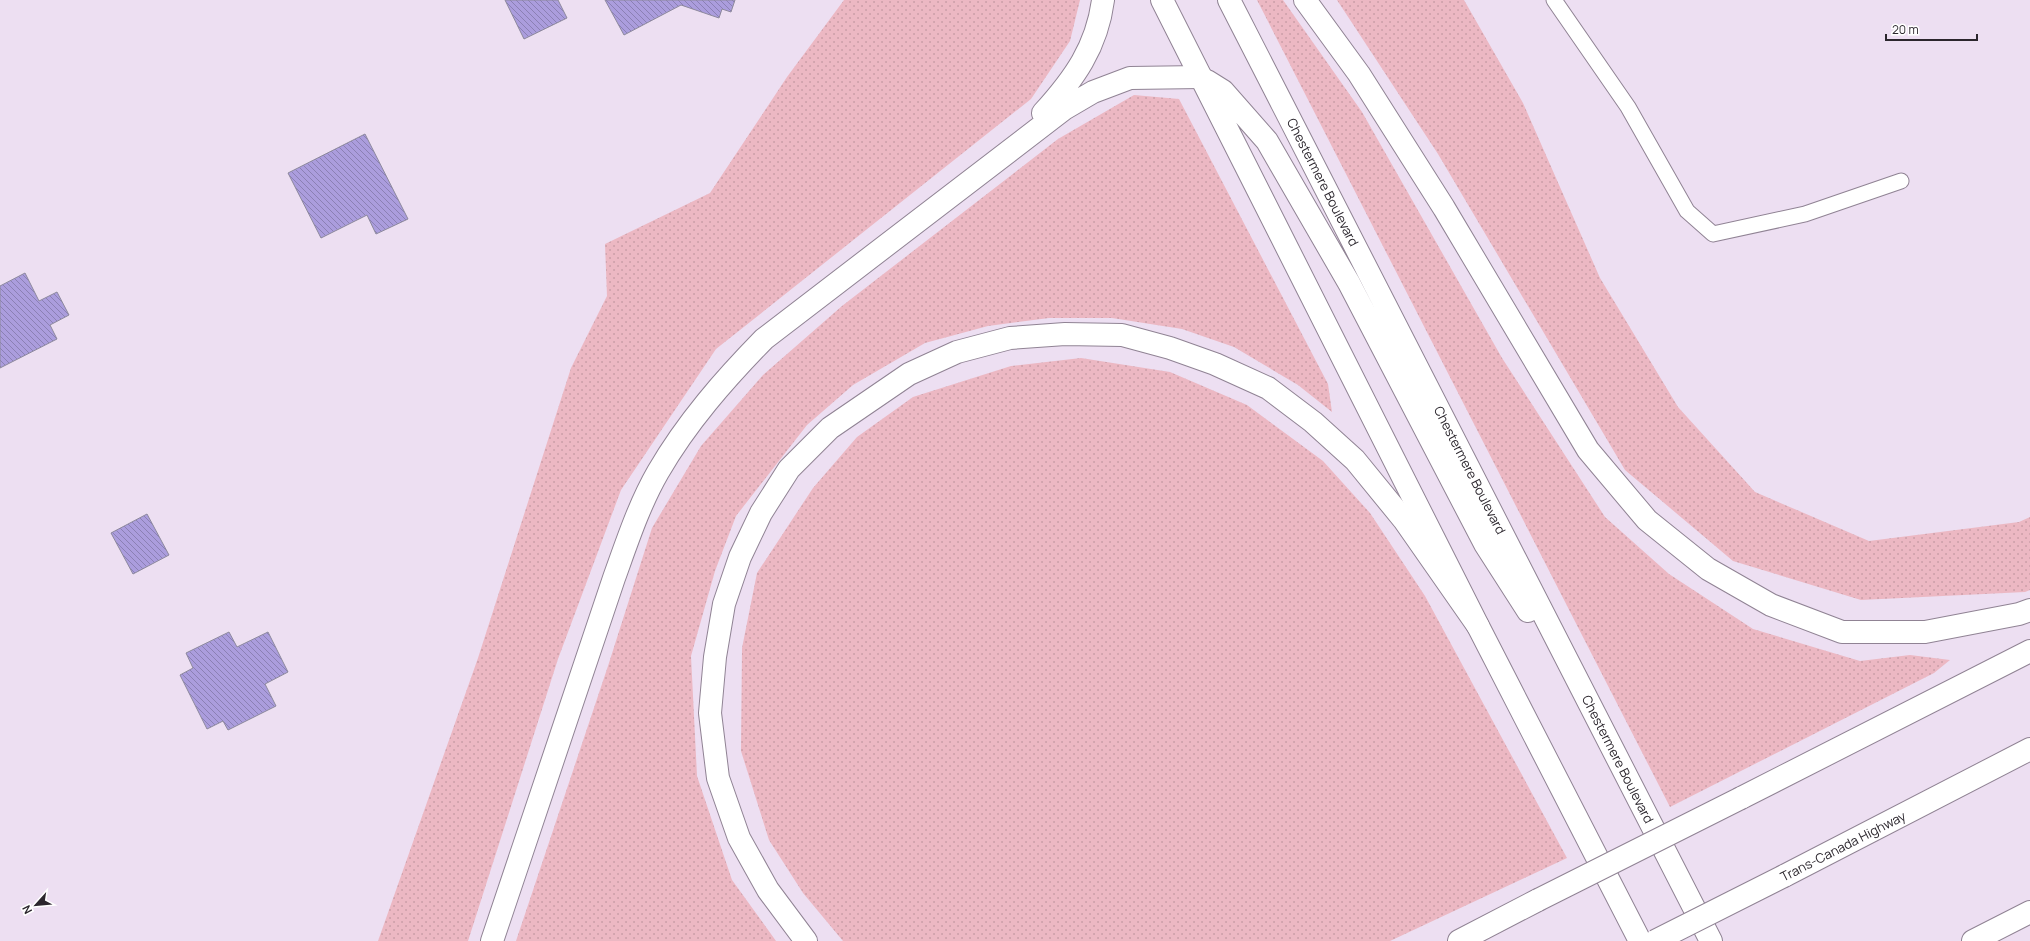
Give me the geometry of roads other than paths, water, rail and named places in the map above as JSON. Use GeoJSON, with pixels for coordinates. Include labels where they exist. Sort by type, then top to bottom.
{"type":"FeatureCollection","features":[{"type":"Feature","properties":{"kind":"main road"},"geometry":{"type":"LineString","coordinates":[[1008,151],[1066,88],[1085,58],[1100,22],[1104,0]]}},
{"type":"Feature","properties":{"kind":"main road"},"geometry":{"type":"LineString","coordinates":[[1162,0],[1478,626],[1640,941]]}},
{"type":"Feature","properties":{"kind":"main road","name":"Chestermere Boulevard"},"geometry":{"type":"LineString","coordinates":[[1229,0],[1711,941]]}},
{"type":"Feature","properties":{"kind":"main road"},"geometry":{"type":"LineString","coordinates":[[1305,0],[1359,74],[1444,208],[1588,450],[1647,520],[1708,570],[1771,606],[1842,632],[1925,632],[2019,614],[2030,610]]}},
{"type":"Feature","properties":{"kind":"main road"},"geometry":{"type":"LineString","coordinates":[[492,941],[614,578],[633,526],[658,472],[689,423],[722,382],[764,339],[1064,109],[1093,92],[1130,78],[1201,77],[1223,91],[1267,141],[1349,283],[1485,544],[1591,705]]}},
{"type":"Feature","properties":{"kind":"main road"},"geometry":{"type":"LineString","coordinates":[[806,941],[768,890],[739,838],[718,778],[710,713],[715,657],[724,604],[740,557],[758,519],[789,469],[830,428],[909,374],[957,352],[1010,338],[1065,334],[1122,335],[1170,348],[1215,364],[1268,388],[1313,422],[1355,460],[1404,520],[1478,626]]}},
{"type":"Feature","properties":{"kind":"main road"},"geometry":{"type":"LineString","coordinates":[[1459,941],[2030,651]]}},
{"type":"Feature","properties":{"kind":"main road","name":"Trans-Canada Highway"},"geometry":{"type":"LineString","coordinates":[[1655,941],[2030,749]]}},
{"type":"Feature","properties":{"kind":"main road"},"geometry":{"type":"LineString","coordinates":[[1972,941],[2030,912]]}},
{"type":"Feature","properties":{"kind":"lane"},"geometry":{"type":"LineString","coordinates":[[1554,0],[1628,107],[1688,210],[1713,234],[1805,214],[1901,181]]}}]}
